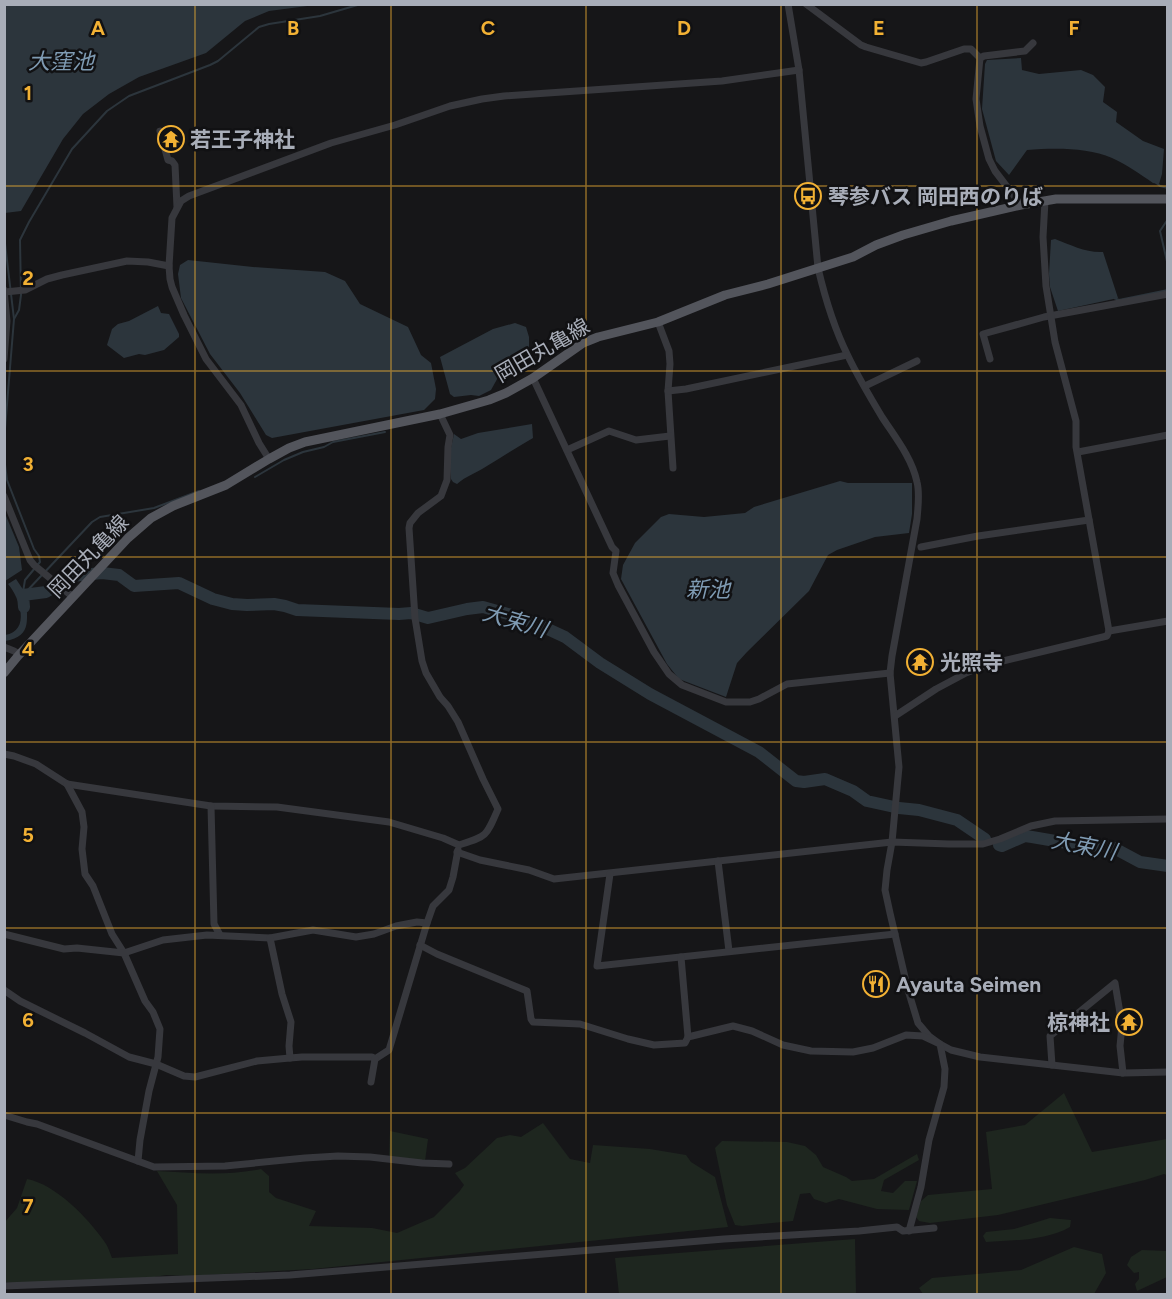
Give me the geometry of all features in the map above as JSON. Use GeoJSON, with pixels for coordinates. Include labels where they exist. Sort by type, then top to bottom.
{"type":"FeatureCollection","features":[{"type":"Feature","properties":{"kind":"main road","name":"岡田丸亀線"},"geometry":{"type":"LineString","coordinates":[[4,673],[19,654],[128,538],[151,518],[173,506],[226,485],[289,448],[305,442],[440,414],[489,400],[533,378],[583,343],[598,337],[658,322],[725,295],[853,257],[903,235],[951,221],[1056,199],[1167,199]]}},
{"type":"Feature","properties":{"kind":"street"},"geometry":{"type":"LineString","coordinates":[[788,4],[799,70],[818,268],[825,298],[847,356],[904,451],[918,483],[917,519],[890,673],[899,767],[885,890],[918,1023],[929,1036],[940,1044],[945,1069],[944,1087],[929,1140],[921,1187],[909,1231]]}},
{"type":"Feature","properties":{"kind":"street"},"geometry":{"type":"LineString","coordinates":[[806,4],[866,47],[921,63],[964,49],[971,49],[980,58]]}},
{"type":"Feature","properties":{"kind":"street"},"geometry":{"type":"LineString","coordinates":[[980,58],[1025,51],[1033,43]]}},
{"type":"Feature","properties":{"kind":"street"},"geometry":{"type":"LineString","coordinates":[[980,58],[977,106],[989,159],[995,171],[1021,205]]}},
{"type":"Feature","properties":{"kind":"street"},"geometry":{"type":"LineString","coordinates":[[269,459],[241,405],[206,359],[172,287],[169,266],[172,218],[181,201],[332,143],[450,106],[482,99],[722,81],[799,70]]}},
{"type":"Feature","properties":{"kind":"street"},"geometry":{"type":"LineString","coordinates":[[160,131],[168,160],[175,165],[177,207]]}},
{"type":"Feature","properties":{"kind":"street"},"geometry":{"type":"LineString","coordinates":[[895,716],[936,689],[986,665],[1107,636],[1110,631],[1076,447],[1076,421],[1055,342],[1046,286],[1043,237],[1045,201]]}},
{"type":"Feature","properties":{"kind":"street"},"geometry":{"type":"LineString","coordinates":[[4,359],[5,291],[20,290],[47,279],[127,261],[169,266]]}},
{"type":"Feature","properties":{"kind":"street"},"geometry":{"type":"LineString","coordinates":[[990,359],[983,334],[1044,317],[1167,294]]}},
{"type":"Feature","properties":{"kind":"street"},"geometry":{"type":"LineString","coordinates":[[658,322],[669,351],[668,391],[673,468]]}},
{"type":"Feature","properties":{"kind":"street"},"geometry":{"type":"LineString","coordinates":[[668,391],[847,356]]}},
{"type":"Feature","properties":{"kind":"street"},"geometry":{"type":"LineString","coordinates":[[865,386],[917,361]]}},
{"type":"Feature","properties":{"kind":"street"},"geometry":{"type":"LineString","coordinates":[[533,378],[612,547],[616,551],[613,573],[618,585],[654,652],[669,674],[682,685],[726,702],[737,703],[759,699],[787,684],[890,673]]}},
{"type":"Feature","properties":{"kind":"street"},"geometry":{"type":"LineString","coordinates":[[440,414],[450,435],[447,480],[441,496],[418,513],[409,528],[415,615],[426,673],[440,698],[458,722],[498,810],[482,837],[458,848]]}},
{"type":"Feature","properties":{"kind":"street"},"geometry":{"type":"LineString","coordinates":[[567,450],[609,432],[636,440],[670,436]]}},
{"type":"Feature","properties":{"kind":"street"},"geometry":{"type":"LineString","coordinates":[[1078,452],[1167,435]]}},
{"type":"Feature","properties":{"kind":"street"},"geometry":{"type":"LineString","coordinates":[[4,496],[30,560],[73,597]]}},
{"type":"Feature","properties":{"kind":"street"},"geometry":{"type":"LineString","coordinates":[[921,547],[978,536],[1089,520]]}},
{"type":"Feature","properties":{"kind":"street"},"geometry":{"type":"LineString","coordinates":[[1110,631],[1167,621]]}},
{"type":"Feature","properties":{"kind":"street"},"geometry":{"type":"LineString","coordinates":[[4,647],[19,654]]}},
{"type":"Feature","properties":{"kind":"street"},"geometry":{"type":"LineString","coordinates":[[4,754],[36,764],[67,784],[211,806],[277,807],[389,822],[443,838],[480,860],[529,870],[554,879],[892,842],[983,844],[1031,826],[1055,821],[1167,819]]}},
{"type":"Feature","properties":{"kind":"street"},"geometry":{"type":"LineString","coordinates":[[67,784],[82,812],[84,827],[81,849],[85,874],[93,886],[112,934],[124,953],[160,1029],[156,1064],[140,1140],[138,1161]]}},
{"type":"Feature","properties":{"kind":"street"},"geometry":{"type":"LineString","coordinates":[[211,806],[214,924],[220,934]]}},
{"type":"Feature","properties":{"kind":"street"},"geometry":{"type":"LineString","coordinates":[[371,1082],[375,1059],[389,1050],[433,906],[449,890],[458,848]]}},
{"type":"Feature","properties":{"kind":"street"},"geometry":{"type":"LineString","coordinates":[[718,861],[729,951]]}},
{"type":"Feature","properties":{"kind":"street"},"geometry":{"type":"LineString","coordinates":[[610,874],[597,966],[895,934]]}},
{"type":"Feature","properties":{"kind":"street"},"geometry":{"type":"LineString","coordinates":[[4,934],[64,949],[77,948],[124,953],[163,940],[207,935],[270,938],[313,930],[356,937],[374,934],[396,926],[417,922],[427,923]]}},
{"type":"Feature","properties":{"kind":"street"},"geometry":{"type":"LineString","coordinates":[[270,938],[282,994],[291,1022],[290,1058]]}},
{"type":"Feature","properties":{"kind":"street"},"geometry":{"type":"LineString","coordinates":[[420,945],[527,991],[533,1022],[580,1024],[628,1040],[654,1045],[685,1042],[688,1037],[681,957]]}},
{"type":"Feature","properties":{"kind":"street"},"geometry":{"type":"LineString","coordinates":[[1052,1065],[1050,1036],[1114,983],[1122,1025],[1120,1046],[1123,1073]]}},
{"type":"Feature","properties":{"kind":"street"},"geometry":{"type":"LineString","coordinates":[[4,990],[129,1057],[156,1064],[184,1076],[195,1077],[257,1061],[302,1056],[372,1057],[375,1059]]}},
{"type":"Feature","properties":{"kind":"street"},"geometry":{"type":"LineString","coordinates":[[688,1037],[733,1026],[752,1031],[783,1045],[811,1051],[853,1052],[873,1048],[906,1035],[923,1036],[951,1050],[980,1057],[1123,1073],[1167,1072]]}},
{"type":"Feature","properties":{"kind":"street"},"geometry":{"type":"LineString","coordinates":[[4,1115],[37,1124],[154,1167],[225,1166],[338,1156],[449,1164]]}},
{"type":"Feature","properties":{"kind":"street"},"geometry":{"type":"LineString","coordinates":[[4,1286],[290,1275],[720,1239],[897,1227],[903,1231],[934,1228]]}},
{"type":"Feature","properties":{"kind":"shaded area"},"geometry":{"type":"Polygon","coordinates":[[[1064,1093],[1092,1152],[1167,1139],[1167,1175],[998,1215],[930,1223],[919,1221],[916,1217],[921,1201],[928,1195],[992,1189],[986,1132],[1025,1125],[1064,1093]]]}},
{"type":"Feature","properties":{"kind":"shaded area"},"geometry":{"type":"Polygon","coordinates":[[[543,1123],[570,1159],[590,1163],[593,1145],[650,1149],[686,1155],[691,1162],[715,1177],[728,1227],[313,1269],[187,1276],[166,1275],[143,1279],[24,1284],[5,1282],[4,1223],[17,1208],[27,1179],[49,1188],[70,1203],[107,1245],[112,1258],[178,1254],[177,1205],[157,1171],[222,1173],[261,1169],[269,1176],[269,1192],[276,1198],[316,1211],[309,1226],[372,1228],[397,1233],[434,1217],[464,1185],[455,1173],[465,1168],[497,1138],[510,1135],[521,1137],[543,1123]]]}},
{"type":"Feature","properties":{"kind":"shaded area"},"geometry":{"type":"Polygon","coordinates":[[[390,1131],[428,1139],[425,1161],[389,1157],[390,1131]]]}},
{"type":"Feature","properties":{"kind":"shaded area"},"geometry":{"type":"Polygon","coordinates":[[[722,1141],[787,1142],[805,1146],[816,1155],[823,1167],[852,1181],[874,1179],[917,1154],[919,1160],[884,1180],[881,1191],[893,1193],[905,1181],[917,1181],[909,1210],[877,1209],[839,1199],[826,1203],[814,1199],[810,1193],[800,1194],[793,1221],[735,1225],[727,1205],[715,1148],[722,1141]]]}},
{"type":"Feature","properties":{"kind":"shaded area"},"geometry":{"type":"Polygon","coordinates":[[[1050,1218],[1071,1220],[1070,1227],[1050,1235],[1029,1239],[986,1242],[983,1236],[986,1232],[1014,1229],[1050,1218]]]}},
{"type":"Feature","properties":{"kind":"shaded area"},"geometry":{"type":"Polygon","coordinates":[[[855,1239],[856,1294],[619,1294],[615,1258],[855,1239]]]}},
{"type":"Feature","properties":{"kind":"shaded area"},"geometry":{"type":"Polygon","coordinates":[[[1074,1247],[1102,1254],[1106,1273],[1094,1294],[923,1294],[919,1288],[932,1278],[1021,1270],[1074,1247]]]}},
{"type":"Feature","properties":{"kind":"shaded area"},"geometry":{"type":"Polygon","coordinates":[[[1142,1250],[1167,1251],[1167,1277],[1137,1291],[1135,1284],[1139,1279],[1139,1272],[1134,1273],[1127,1265],[1131,1257],[1142,1250]]]}},
{"type":"Feature","properties":{"kind":"water","name":"大窪池"},"geometry":{"type":"Polygon","coordinates":[[[4,5],[315,5],[269,11],[245,21],[206,53],[139,77],[109,94],[83,114],[63,139],[21,211],[5,213],[4,5]]]}},
{"type":"Feature","properties":{"kind":"water"},"geometry":{"type":"Polygon","coordinates":[[[1021,58],[1022,70],[1039,74],[1081,70],[1093,75],[1105,87],[1103,102],[1117,112],[1116,122],[1143,141],[1164,149],[1159,184],[1153,183],[1128,166],[1102,154],[1070,149],[1027,150],[1009,175],[996,161],[982,109],[985,64],[987,60],[1021,58]]]}},
{"type":"Feature","properties":{"kind":"water"},"geometry":{"type":"Polygon","coordinates":[[[1055,239],[1085,250],[1103,252],[1118,298],[1058,311],[1050,287],[1049,274],[1051,240],[1055,239]]]}},
{"type":"Feature","properties":{"kind":"water"},"geometry":{"type":"Polygon","coordinates":[[[188,260],[325,272],[345,281],[360,304],[408,327],[421,355],[431,363],[436,389],[435,399],[424,410],[272,438],[266,435],[240,393],[210,354],[181,298],[178,274],[180,265],[188,260]]]}},
{"type":"Feature","properties":{"kind":"water"},"geometry":{"type":"Polygon","coordinates":[[[158,306],[161,313],[169,314],[179,334],[179,337],[164,350],[124,358],[107,345],[112,329],[118,324],[158,306]]]}},
{"type":"Feature","properties":{"kind":"water"},"geometry":{"type":"Polygon","coordinates":[[[515,323],[526,327],[529,348],[512,368],[501,372],[491,390],[479,396],[454,397],[450,394],[440,357],[493,329],[515,323]]]}},
{"type":"Feature","properties":{"kind":"water"},"geometry":{"type":"Polygon","coordinates":[[[532,424],[533,438],[457,484],[453,482],[449,457],[454,434],[461,439],[478,433],[532,424]]]}},
{"type":"Feature","properties":{"kind":"water","name":"新池"},"geometry":{"type":"Polygon","coordinates":[[[840,481],[912,483],[912,514],[909,533],[875,537],[828,555],[809,591],[737,663],[726,697],[679,679],[667,664],[621,579],[623,565],[635,543],[661,517],[669,514],[704,517],[745,513],[754,507],[840,481]]]}},
{"type":"Feature","properties":{"kind":"water"},"geometry":{"type":"Polygon","coordinates":[[[4,511],[19,547],[22,570],[5,581],[4,511]]]}},
{"type":"Feature","properties":{"kind":"water"},"geometry":{"type":"Polygon","coordinates":[[[16,579],[27,593],[25,630],[21,635],[5,641],[5,635],[13,632],[21,621],[19,605],[8,584],[16,579]]]}},
{"type":"Feature","properties":{"kind":"waterway"},"geometry":{"type":"LineString","coordinates":[[14,319],[19,310],[21,295],[20,240],[72,149],[107,111],[129,96],[218,61],[259,27],[320,16],[361,4]]}},
{"type":"Feature","properties":{"kind":"waterway"},"geometry":{"type":"LineString","coordinates":[[1154,181],[1168,188]]}},
{"type":"Feature","properties":{"kind":"waterway"},"geometry":{"type":"LineString","coordinates":[[1168,219],[1160,231],[1168,266]]}},
{"type":"Feature","properties":{"kind":"waterway"},"geometry":{"type":"LineString","coordinates":[[4,235],[14,319],[4,441]]}},
{"type":"Feature","properties":{"kind":"waterway"},"geometry":{"type":"LineString","coordinates":[[1114,298],[1119,300],[1168,290]]}},
{"type":"Feature","properties":{"kind":"waterway"},"geometry":{"type":"LineString","coordinates":[[255,477],[303,452],[324,447],[333,442],[385,432]]}},
{"type":"Feature","properties":{"kind":"waterway"},"geometry":{"type":"LineString","coordinates":[[4,457],[7,480],[40,562],[25,580],[23,592]]}},
{"type":"Feature","properties":{"kind":"waterway"},"geometry":{"type":"LineString","coordinates":[[25,593],[92,522],[100,517],[154,508],[199,491]]}},
{"type":"Feature","properties":{"kind":"waterway","name":"大束川"},"geometry":{"type":"LineString","coordinates":[[24,607],[23,595],[46,592],[72,576],[102,573],[119,575],[134,586],[179,583],[213,599],[232,604],[274,604],[297,610],[411,613],[428,618],[483,607],[539,625],[565,637],[600,663],[650,694],[759,752],[796,781],[825,779],[853,791],[867,801],[919,810],[957,820],[985,839]]}},
{"type":"Feature","properties":{"kind":"waterway","name":"大束川"},"geometry":{"type":"LineString","coordinates":[[999,845],[1002,846],[1025,836],[1112,847],[1140,862],[1168,866]]}},
{"type":"Feature","properties":{"kind":"place","name":"若王子神社"},"geometry":{"type":"Point","coordinates":[171,139]}},
{"type":"Feature","properties":{"kind":"place","name":"琴参バス 岡田西のりば"},"geometry":{"type":"Point","coordinates":[808,196]}},
{"type":"Feature","properties":{"kind":"place","name":"光照寺"},"geometry":{"type":"Point","coordinates":[920,662]}},
{"type":"Feature","properties":{"kind":"place","name":"Ayauta Seimen"},"geometry":{"type":"Point","coordinates":[876,984]}},
{"type":"Feature","properties":{"kind":"place","name":"椋神社"},"geometry":{"type":"Point","coordinates":[1129,1022]}}]}
